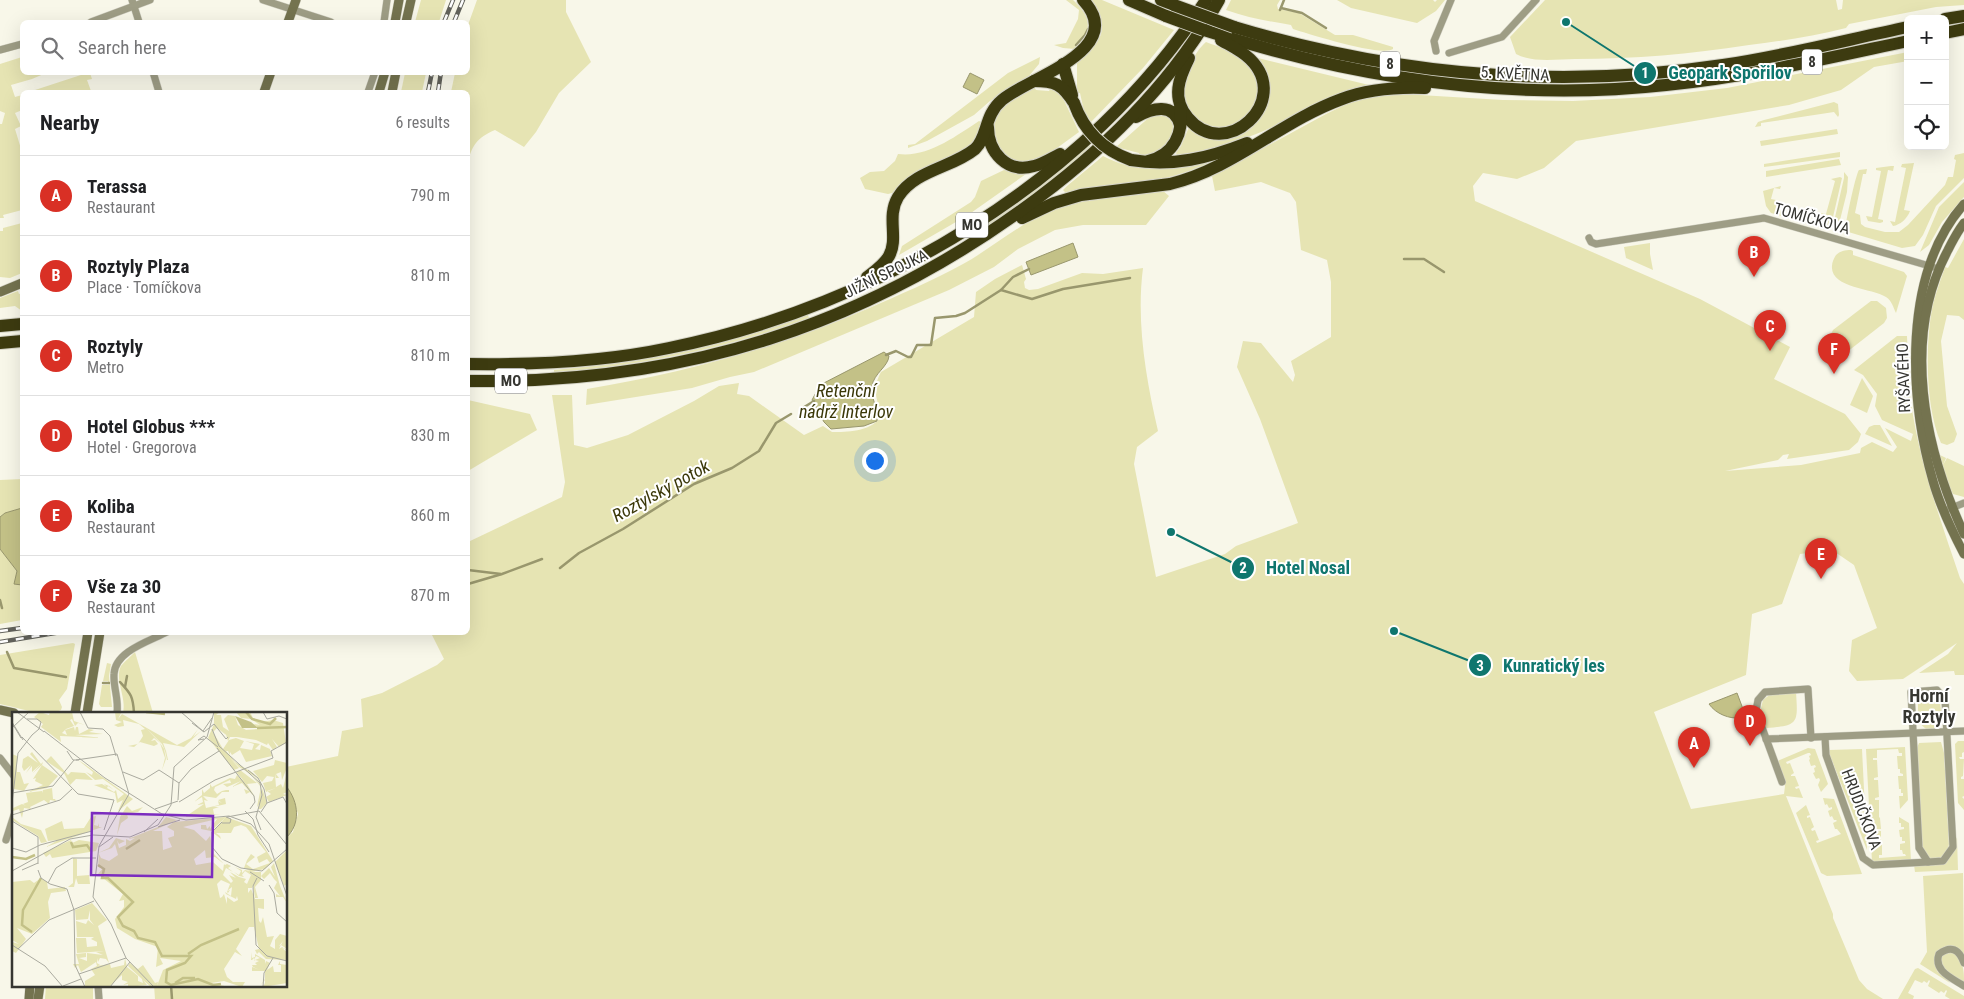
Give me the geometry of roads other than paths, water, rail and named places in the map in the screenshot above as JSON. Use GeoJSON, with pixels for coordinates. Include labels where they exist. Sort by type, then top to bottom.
{"type":"FeatureCollection","features":[{"type":"Feature","properties":{"kind":"highway"},"geometry":{"type":"LineString","coordinates":[[852,290],[883,264],[891,253],[892,212],[902,192],[922,176],[973,150],[980,143],[994,108],[1002,100],[1062,64],[1084,49],[1093,38],[1094,18],[1083,0]]}},
{"type":"Feature","properties":{"kind":"highway","name":"5. KVĚTNA"},"geometry":{"type":"LineString","coordinates":[[1129,0],[1168,7],[1313,49],[1380,62],[1468,74],[1547,78],[1626,76],[1723,65],[1790,53],[1904,28]]}},
{"type":"Feature","properties":{"kind":"highway","name":"5. KVĚTNA"},"geometry":{"type":"LineString","coordinates":[[1161,0],[1168,7],[1225,39],[1363,71],[1433,82],[1498,89],[1583,91],[1691,83],[1779,68],[1904,42]]}},
{"type":"Feature","properties":{"kind":"highway","name":"JIŽNÍ SPOJKA"},"geometry":{"type":"LineString","coordinates":[[470,364],[553,363],[628,356],[698,342],[763,324],[852,290],[905,265],[980,220],[1027,187],[1081,143],[1121,106],[1157,68],[1184,34],[1206,0]]}},
{"type":"Feature","properties":{"kind":"highway","name":"JIŽNÍ SPOJKA"},"geometry":{"type":"LineString","coordinates":[[470,381],[554,380],[604,376],[678,364],[730,351],[814,324],[923,274],[984,237],[1071,173],[1124,125],[1155,91],[1204,28],[1219,0]]}},
{"type":"Feature","properties":{"kind":"highway"},"geometry":{"type":"LineString","coordinates":[[1949,18],[1964,16]]}},
{"type":"Feature","properties":{"kind":"highway"},"geometry":{"type":"LineString","coordinates":[[1134,161],[1150,160],[1166,153],[1177,140],[1181,130],[1177,87],[1204,28]]}},
{"type":"Feature","properties":{"kind":"highway"},"geometry":{"type":"LineString","coordinates":[[1949,32],[1964,29]]}},
{"type":"Feature","properties":{"kind":"highway"},"geometry":{"type":"LineString","coordinates":[[1179,103],[1186,116],[1195,126],[1214,133],[1230,132],[1243,128],[1256,114],[1263,92],[1260,73],[1250,59],[1225,39]]}},
{"type":"Feature","properties":{"kind":"highway"},"geometry":{"type":"LineString","coordinates":[[1062,64],[1074,102],[1084,124],[1094,138],[1109,150],[1134,161],[1165,164],[1200,159],[1276,133]]}},
{"type":"Feature","properties":{"kind":"highway"},"geometry":{"type":"LineString","coordinates":[[1034,81],[1045,81],[1060,85],[1074,102]]}},
{"type":"Feature","properties":{"kind":"highway"},"geometry":{"type":"LineString","coordinates":[[984,237],[1032,213],[1068,198],[1183,181],[1218,167],[1333,102],[1364,92],[1413,87],[1498,89]]}},
{"type":"Feature","properties":{"kind":"highway"},"geometry":{"type":"LineString","coordinates":[[1124,125],[1146,112],[1162,108],[1174,114],[1179,121],[1181,130]]}},
{"type":"Feature","properties":{"kind":"highway"},"geometry":{"type":"LineString","coordinates":[[988,119],[988,137],[994,151],[1000,159],[1014,166],[1036,166],[1081,143]]}},
{"type":"Feature","properties":{"kind":"highway"},"geometry":{"type":"LineString","coordinates":[[1,326],[20,320]]}},
{"type":"Feature","properties":{"kind":"highway"},"geometry":{"type":"LineString","coordinates":[[1,326],[20,324]]}},
{"type":"Feature","properties":{"kind":"highway"},"geometry":{"type":"LineString","coordinates":[[0,343],[20,341]]}},
{"type":"Feature","properties":{"kind":"main road"},"geometry":{"type":"LineString","coordinates":[[289,20],[296,0]]}},
{"type":"Feature","properties":{"kind":"main road"},"geometry":{"type":"LineString","coordinates":[[395,20],[399,0]]}},
{"type":"Feature","properties":{"kind":"main road"},"geometry":{"type":"LineString","coordinates":[[406,20],[411,0]]}},
{"type":"Feature","properties":{"kind":"main road"},"geometry":{"type":"LineString","coordinates":[[265,90],[270,75]]}},
{"type":"Feature","properties":{"kind":"main road"},"geometry":{"type":"LineString","coordinates":[[380,90],[384,75]]}},
{"type":"Feature","properties":{"kind":"main road"},"geometry":{"type":"LineString","coordinates":[[392,90],[395,75]]}},
{"type":"Feature","properties":{"kind":"main road","name":"RYŠAVÉHO"},"geometry":{"type":"LineString","coordinates":[[1934,268],[1941,238],[1964,204]]}},
{"type":"Feature","properties":{"kind":"main road","name":"RYŠAVÉHO"},"geometry":{"type":"LineString","coordinates":[[1964,223],[1934,268],[1921,293],[1917,321],[1918,406],[1933,481],[1964,534]]}},
{"type":"Feature","properties":{"kind":"main road"},"geometry":{"type":"LineString","coordinates":[[2,289],[20,284]]}},
{"type":"Feature","properties":{"kind":"main road","name":"RYŠAVÉHO"},"geometry":{"type":"LineString","coordinates":[[1948,509],[1964,554]]}},
{"type":"Feature","properties":{"kind":"main road"},"geometry":{"type":"LineString","coordinates":[[75,712],[88,635]]}},
{"type":"Feature","properties":{"kind":"main road"},"geometry":{"type":"LineString","coordinates":[[87,712],[100,635]]}},
{"type":"Feature","properties":{"kind":"main road"},"geometry":{"type":"LineString","coordinates":[[29,999],[30,986]]}},
{"type":"Feature","properties":{"kind":"main road"},"geometry":{"type":"LineString","coordinates":[[38,999],[40,986]]}},
{"type":"Feature","properties":{"kind":"street"},"geometry":{"type":"LineString","coordinates":[[95,20],[133,3],[150,0]]}},
{"type":"Feature","properties":{"kind":"street"},"geometry":{"type":"LineString","coordinates":[[263,0],[325,20]]}},
{"type":"Feature","properties":{"kind":"street"},"geometry":{"type":"LineString","coordinates":[[384,20],[387,0]]}},
{"type":"Feature","properties":{"kind":"street"},"geometry":{"type":"LineString","coordinates":[[1436,50],[1434,41],[1451,0]]}},
{"type":"Feature","properties":{"kind":"street"},"geometry":{"type":"LineString","coordinates":[[1449,53],[1502,37],[1536,0]]}},
{"type":"Feature","properties":{"kind":"street"},"geometry":{"type":"LineString","coordinates":[[133,3],[138,20]]}},
{"type":"Feature","properties":{"kind":"street"},"geometry":{"type":"LineString","coordinates":[[0,50],[20,45]]}},
{"type":"Feature","properties":{"kind":"street"},"geometry":{"type":"LineString","coordinates":[[154,75],[158,90]]}},
{"type":"Feature","properties":{"kind":"street"},"geometry":{"type":"LineString","coordinates":[[369,90],[374,75]]}},
{"type":"Feature","properties":{"kind":"street","name":"TOMÍČKOVA"},"geometry":{"type":"LineString","coordinates":[[1589,238],[1591,242],[1596,244],[1764,218],[1934,268]]}},
{"type":"Feature","properties":{"kind":"street"},"geometry":{"type":"LineString","coordinates":[[1948,509],[1964,503]]}},
{"type":"Feature","properties":{"kind":"street"},"geometry":{"type":"LineString","coordinates":[[117,712],[114,673],[117,663],[131,650],[161,635]]}},
{"type":"Feature","properties":{"kind":"street"},"geometry":{"type":"LineString","coordinates":[[1782,782],[1756,711],[1758,700],[1765,692],[1808,689],[1811,738]]}},
{"type":"Feature","properties":{"kind":"street","name":"HRUDIČKOVA"},"geometry":{"type":"LineString","coordinates":[[1825,737],[1826,755],[1863,858],[1873,865],[1943,860],[1953,847],[1945,699],[1938,690],[1912,692],[1913,734]]}},
{"type":"Feature","properties":{"kind":"street"},"geometry":{"type":"LineString","coordinates":[[1766,739],[1964,731]]}},
{"type":"Feature","properties":{"kind":"street"},"geometry":{"type":"LineString","coordinates":[[1913,734],[1918,848],[1928,862]]}},
{"type":"Feature","properties":{"kind":"street"},"geometry":{"type":"LineString","coordinates":[[0,758],[12,773]]}},
{"type":"Feature","properties":{"kind":"street"},"geometry":{"type":"LineString","coordinates":[[6,840],[12,821]]}},
{"type":"Feature","properties":{"kind":"street"},"geometry":{"type":"LineString","coordinates":[[1964,963],[1961,954],[1950,948],[1939,954],[1937,959],[1941,970],[1964,986]]}},
{"type":"Feature","properties":{"kind":"street"},"geometry":{"type":"LineString","coordinates":[[98,986],[99,999]]}},
{"type":"Feature","properties":{"kind":"water"},"geometry":{"type":"Polygon","coordinates":[[[970,73],[984,80],[977,94],[963,87],[970,73]]]}},
{"type":"Feature","properties":{"kind":"water"},"geometry":{"type":"Polygon","coordinates":[[[1073,243],[1078,257],[1031,275],[1026,262],[1073,243]]]}},
{"type":"Feature","properties":{"kind":"water","name":"Retenční nádrž Interlov"},"geometry":{"type":"Polygon","coordinates":[[[884,352],[889,356],[888,360],[875,377],[872,386],[877,421],[864,426],[831,429],[824,422],[812,400],[820,385],[884,352]]]}},
{"type":"Feature","properties":{"kind":"water"},"geometry":{"type":"Polygon","coordinates":[[[20,509],[20,585],[14,584],[17,571],[0,549],[0,517],[5,513],[20,509]]]}},
{"type":"Feature","properties":{"kind":"water"},"geometry":{"type":"Polygon","coordinates":[[[1737,693],[1743,709],[1741,718],[1723,715],[1715,711],[1709,704],[1737,693]]]}},
{"type":"Feature","properties":{"kind":"water"},"geometry":{"type":"Polygon","coordinates":[[[288,789],[296,806],[296,820],[288,836],[288,789]]]}},
{"type":"Feature","properties":{"kind":"waterway"},"geometry":{"type":"LineString","coordinates":[[1280,10],[1284,0]]}},
{"type":"Feature","properties":{"kind":"waterway"},"geometry":{"type":"LineString","coordinates":[[1281,8],[1302,13],[1326,28]]}},
{"type":"Feature","properties":{"kind":"waterway"},"geometry":{"type":"LineString","coordinates":[[1076,45],[1088,29]]}},
{"type":"Feature","properties":{"kind":"waterway","name":"Roztylský potok"},"geometry":{"type":"LineString","coordinates":[[1404,259],[1424,259],[1444,272]]}},
{"type":"Feature","properties":{"kind":"waterway","name":"Roztylský potok"},"geometry":{"type":"LineString","coordinates":[[886,355],[896,351],[911,357],[917,345],[931,345],[935,318],[965,313],[1001,290],[1013,277],[1029,269]]}},
{"type":"Feature","properties":{"kind":"waterway","name":"Roztylský potok"},"geometry":{"type":"LineString","coordinates":[[1001,290],[1032,299],[1063,289],[1130,278]]}},
{"type":"Feature","properties":{"kind":"waterway","name":"Roztylský potok"},"geometry":{"type":"LineString","coordinates":[[801,409],[814,401]]}},
{"type":"Feature","properties":{"kind":"waterway","name":"Roztylský potok"},"geometry":{"type":"LineString","coordinates":[[560,568],[579,553],[623,529],[694,484],[732,468],[759,451],[776,423],[791,414]]}},
{"type":"Feature","properties":{"kind":"waterway","name":"Roztylský potok"},"geometry":{"type":"LineString","coordinates":[[470,583],[542,559]]}},
{"type":"Feature","properties":{"kind":"waterway","name":"Roztylský potok"},"geometry":{"type":"LineString","coordinates":[[470,570],[501,574]]}},
{"type":"Feature","properties":{"kind":"waterway"},"geometry":{"type":"LineString","coordinates":[[0,600],[2,608]]}},
{"type":"Feature","properties":{"kind":"waterway"},"geometry":{"type":"LineString","coordinates":[[7,652],[14,668],[66,677]]}},
{"type":"Feature","properties":{"kind":"waterway"},"geometry":{"type":"LineString","coordinates":[[125,687],[127,676]]}},
{"type":"Feature","properties":{"kind":"waterway"},"geometry":{"type":"LineString","coordinates":[[120,682],[131,696],[134,712]]}},
{"type":"Feature","properties":{"kind":"waterway"},"geometry":{"type":"LineString","coordinates":[[103,683],[109,683]]}},
{"type":"Feature","properties":{"kind":"waterway"},"geometry":{"type":"LineString","coordinates":[[171,986],[172,999]]}},
{"type":"Feature","properties":{"kind":"railway"},"geometry":{"type":"LineString","coordinates":[[445,20],[453,0]]}},
{"type":"Feature","properties":{"kind":"railway"},"geometry":{"type":"LineString","coordinates":[[455,20],[463,0]]}},
{"type":"Feature","properties":{"kind":"railway"},"geometry":{"type":"LineString","coordinates":[[428,90],[431,75]]}},
{"type":"Feature","properties":{"kind":"railway"},"geometry":{"type":"LineString","coordinates":[[438,90],[441,75]]}},
{"type":"Feature","properties":{"kind":"railway"},"geometry":{"type":"LineString","coordinates":[[0,631],[20,628]]}},
{"type":"Feature","properties":{"kind":"railway"},"geometry":{"type":"LineString","coordinates":[[0,642],[43,635]]}},
{"type":"Feature","properties":{"kind":"place","name":"Geopark Spořilov"},"geometry":{"type":"Point","coordinates":[1566,22]}},
{"type":"Feature","properties":{"kind":"place","name":"Roztyly Plaza"},"geometry":{"type":"Point","coordinates":[1754,277]}},
{"type":"Feature","properties":{"kind":"place","name":"Roztyly"},"geometry":{"type":"Point","coordinates":[1770,351]}},
{"type":"Feature","properties":{"kind":"place","name":"Vše za 30"},"geometry":{"type":"Point","coordinates":[1834,374]}},
{"type":"Feature","properties":{"kind":"place","name":"Hotel Nosal"},"geometry":{"type":"Point","coordinates":[1171,532]}},
{"type":"Feature","properties":{"kind":"place","name":"Koliba"},"geometry":{"type":"Point","coordinates":[1821,579]}},
{"type":"Feature","properties":{"kind":"place","name":"Kunratický les"},"geometry":{"type":"Point","coordinates":[1394,631]}},
{"type":"Feature","properties":{"kind":"place","name":"Hotel Globus ***"},"geometry":{"type":"Point","coordinates":[1750,746]}},
{"type":"Feature","properties":{"kind":"place","name":"Terassa"},"geometry":{"type":"Point","coordinates":[1694,768]}},
{"type":"Feature","properties":{"kind":"district","name":"Horní Roztyly"},"geometry":{"type":"Point","coordinates":[1929,706]}}]}
